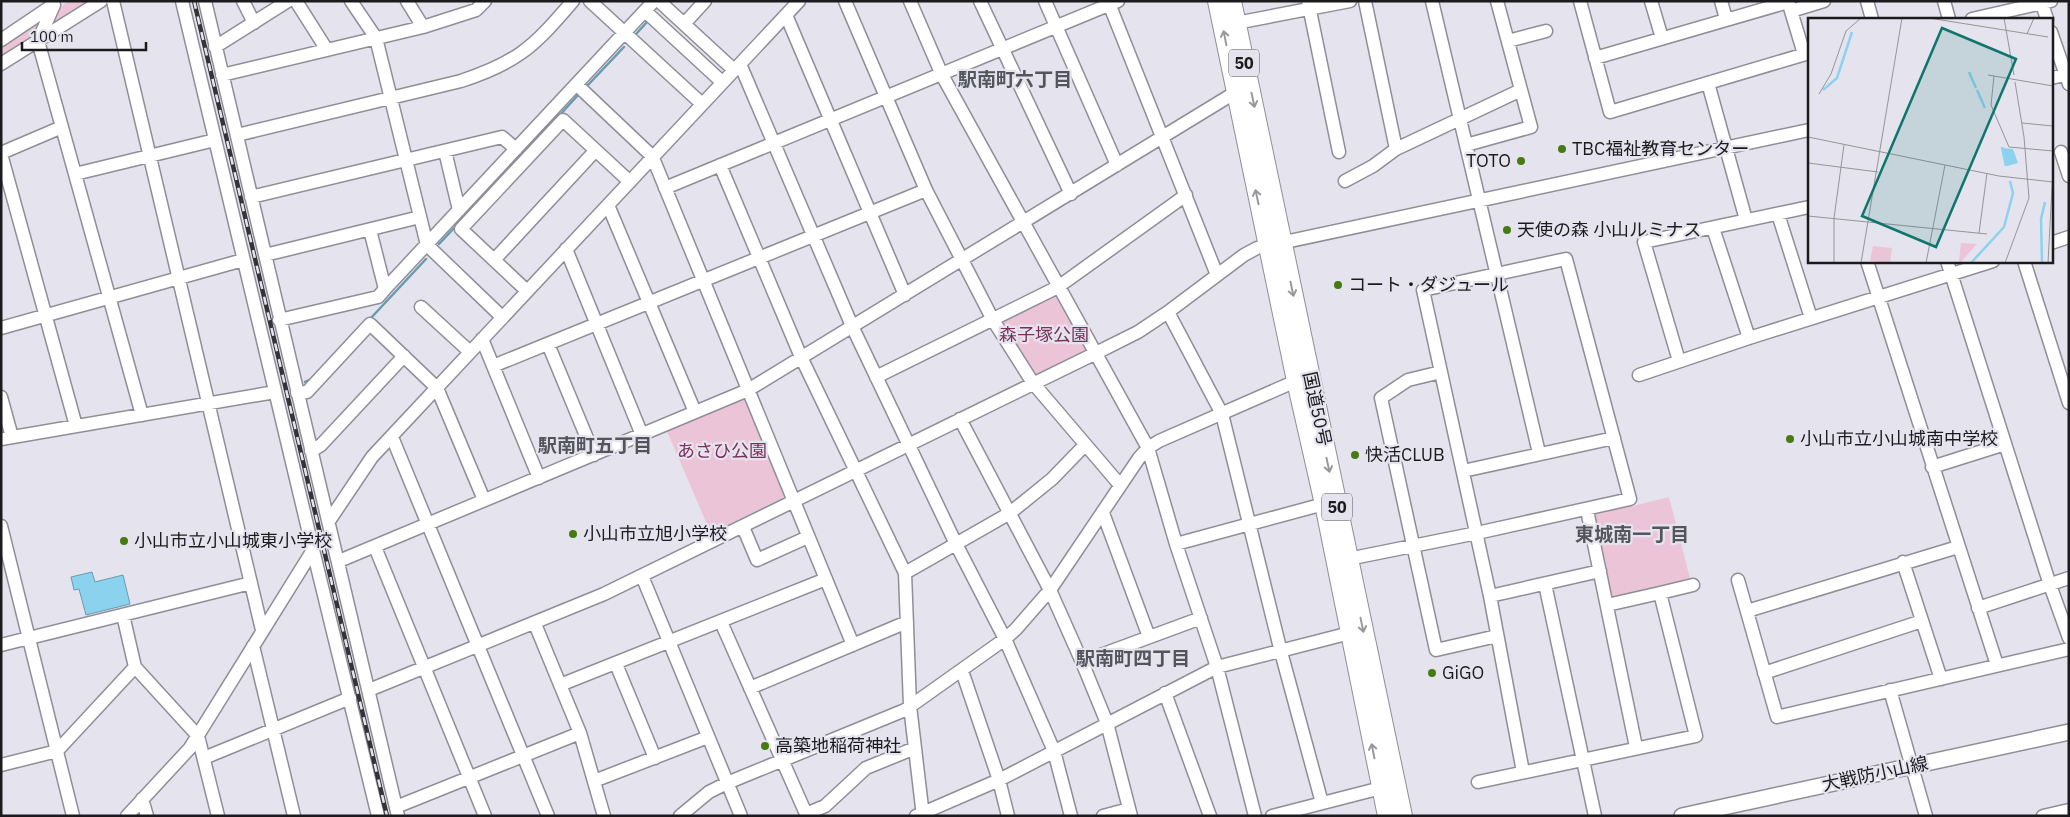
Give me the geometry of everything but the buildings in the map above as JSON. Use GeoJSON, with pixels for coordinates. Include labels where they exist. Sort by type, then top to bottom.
{"type":"FeatureCollection","features":[{"type":"Feature","properties":{"kind":"highway","name":"国道50号"},"geometry":{"type":"LineString","coordinates":[[1217,1],[1236,92],[1275,243],[1348,559],[1403,816]]}},
{"type":"Feature","properties":{"kind":"highway","name":"国道50号"},"geometry":{"type":"LineString","coordinates":[[1232,1],[1275,243],[1296,381],[1324,504],[1387,816]]}},
{"type":"Feature","properties":{"kind":"main road","name":"大戦防小山線"},"geometry":{"type":"LineString","coordinates":[[1689,815],[2069,732]]}},
{"type":"Feature","properties":{"kind":"street"},"geometry":{"type":"LineString","coordinates":[[1,64],[101,1]]}},
{"type":"Feature","properties":{"kind":"street"},"geometry":{"type":"LineString","coordinates":[[112,1],[262,630]]}},
{"type":"Feature","properties":{"kind":"street"},"geometry":{"type":"LineString","coordinates":[[182,1],[312,550],[378,816]]}},
{"type":"Feature","properties":{"kind":"street"},"geometry":{"type":"LineString","coordinates":[[205,1],[397,811],[469,778],[580,733]]}},
{"type":"Feature","properties":{"kind":"street"},"geometry":{"type":"LineString","coordinates":[[243,1],[254,23]]}},
{"type":"Feature","properties":{"kind":"street"},"geometry":{"type":"LineString","coordinates":[[215,47],[288,1]]}},
{"type":"Feature","properties":{"kind":"street"},"geometry":{"type":"LineString","coordinates":[[296,1],[327,50]]}},
{"type":"Feature","properties":{"kind":"street"},"geometry":{"type":"LineString","coordinates":[[351,1],[376,38],[427,245],[502,318]]}},
{"type":"Feature","properties":{"kind":"street"},"geometry":{"type":"LineString","coordinates":[[407,1],[423,27]]}},
{"type":"Feature","properties":{"kind":"street"},"geometry":{"type":"LineString","coordinates":[[222,75],[423,27],[476,10],[485,1]]}},
{"type":"Feature","properties":{"kind":"street"},"geometry":{"type":"LineString","coordinates":[[237,135],[461,81],[493,70],[521,53],[573,1]]}},
{"type":"Feature","properties":{"kind":"street"},"geometry":{"type":"LineString","coordinates":[[590,1],[702,104]]}},
{"type":"Feature","properties":{"kind":"street"},"geometry":{"type":"LineString","coordinates":[[659,1],[737,67],[774,144],[852,326],[956,544],[1005,639],[1054,751],[1071,816]]}},
{"type":"Feature","properties":{"kind":"street"},"geometry":{"type":"LineString","coordinates":[[684,24],[705,1]]}},
{"type":"Feature","properties":{"kind":"street"},"geometry":{"type":"LineString","coordinates":[[329,521],[372,457],[799,1]]}},
{"type":"Feature","properties":{"kind":"street"},"geometry":{"type":"LineString","coordinates":[[845,1],[926,190],[993,320],[1033,383],[1120,485]]}},
{"type":"Feature","properties":{"kind":"street"},"geometry":{"type":"LineString","coordinates":[[910,1],[942,74],[1094,354],[1148,448],[1176,544],[1217,667],[1255,816]]}},
{"type":"Feature","properties":{"kind":"street"},"geometry":{"type":"LineString","coordinates":[[980,1],[1071,194]]}},
{"type":"Feature","properties":{"kind":"street"},"geometry":{"type":"LineString","coordinates":[[1045,1],[1117,165]]}},
{"type":"Feature","properties":{"kind":"street"},"geometry":{"type":"LineString","coordinates":[[1236,24],[1309,5],[1350,1]]}},
{"type":"Feature","properties":{"kind":"street"},"geometry":{"type":"LineString","coordinates":[[1365,1],[1396,149]]}},
{"type":"Feature","properties":{"kind":"street"},"geometry":{"type":"LineString","coordinates":[[1432,1],[1539,453]]}},
{"type":"Feature","properties":{"kind":"street"},"geometry":{"type":"LineString","coordinates":[[1466,145],[1532,127],[1497,1]]}},
{"type":"Feature","properties":{"kind":"street"},"geometry":{"type":"LineString","coordinates":[[1580,1],[1610,112],[1806,53],[1789,5]]}},
{"type":"Feature","properties":{"kind":"street"},"geometry":{"type":"LineString","coordinates":[[1651,1],[1662,38]]}},
{"type":"Feature","properties":{"kind":"street"},"geometry":{"type":"LineString","coordinates":[[1721,1],[1726,20]]}},
{"type":"Feature","properties":{"kind":"street"},"geometry":{"type":"LineString","coordinates":[[1595,58],[1726,20],[1789,5],[1824,1]]}},
{"type":"Feature","properties":{"kind":"street"},"geometry":{"type":"LineString","coordinates":[[1867,1],[1872,18]]}},
{"type":"Feature","properties":{"kind":"street"},"geometry":{"type":"LineString","coordinates":[[1944,1],[1949,18]]}},
{"type":"Feature","properties":{"kind":"street"},"geometry":{"type":"LineString","coordinates":[[55,2],[38,41],[142,415]]}},
{"type":"Feature","properties":{"kind":"street"},"geometry":{"type":"LineString","coordinates":[[1,40],[55,2]]}},
{"type":"Feature","properties":{"kind":"street"},"geometry":{"type":"LineString","coordinates":[[665,188],[1056,28],[1112,2],[1217,275]]}},
{"type":"Feature","properties":{"kind":"street"},"geometry":{"type":"LineString","coordinates":[[1974,18],[1996,7],[2019,14],[2044,2],[2047,18]]}},
{"type":"Feature","properties":{"kind":"street"},"geometry":{"type":"LineString","coordinates":[[1309,5],[1339,152]]}},
{"type":"Feature","properties":{"kind":"street"},"geometry":{"type":"LineString","coordinates":[[280,320],[378,297],[650,6],[722,82]]}},
{"type":"Feature","properties":{"kind":"street"},"geometry":{"type":"LineString","coordinates":[[786,15],[905,295]]}},
{"type":"Feature","properties":{"kind":"street"},"geometry":{"type":"LineString","coordinates":[[1508,41],[1546,30]]}},
{"type":"Feature","properties":{"kind":"street"},"geometry":{"type":"LineString","coordinates":[[2052,35],[2068,77],[2052,78]]}},
{"type":"Feature","properties":{"kind":"street"},"geometry":{"type":"LineString","coordinates":[[1708,83],[1746,220]]}},
{"type":"Feature","properties":{"kind":"street"},"geometry":{"type":"LineString","coordinates":[[577,85],[653,157],[853,646]]}},
{"type":"Feature","properties":{"kind":"street"},"geometry":{"type":"LineString","coordinates":[[1345,181],[1373,166],[1396,149],[1521,90]]}},
{"type":"Feature","properties":{"kind":"street"},"geometry":{"type":"LineString","coordinates":[[339,562],[748,390],[1236,92]]}},
{"type":"Feature","properties":{"kind":"street"},"geometry":{"type":"LineString","coordinates":[[527,291],[461,229],[563,120],[630,182]]}},
{"type":"Feature","properties":{"kind":"street"},"geometry":{"type":"LineString","coordinates":[[62,127],[1,153],[76,426]]}},
{"type":"Feature","properties":{"kind":"street"},"geometry":{"type":"LineString","coordinates":[[369,690],[478,644],[535,624],[642,576],[1094,354],[1138,332],[1244,256],[1275,243],[1808,130]]}},
{"type":"Feature","properties":{"kind":"street"},"geometry":{"type":"LineString","coordinates":[[251,197],[502,137],[516,149]]}},
{"type":"Feature","properties":{"kind":"street"},"geometry":{"type":"LineString","coordinates":[[75,174],[216,140]]}},
{"type":"Feature","properties":{"kind":"street"},"geometry":{"type":"LineString","coordinates":[[445,151],[459,210]]}},
{"type":"Feature","properties":{"kind":"street"},"geometry":{"type":"LineString","coordinates":[[494,260],[596,151]]}},
{"type":"Feature","properties":{"kind":"street"},"geometry":{"type":"LineString","coordinates":[[2060,152],[2069,176]]}},
{"type":"Feature","properties":{"kind":"street"},"geometry":{"type":"LineString","coordinates":[[720,165],[802,357],[905,573],[910,706],[920,815],[999,780],[1217,667],[1282,652],[1350,633]]}},
{"type":"Feature","properties":{"kind":"street"},"geometry":{"type":"LineString","coordinates":[[493,366],[926,190]]}},
{"type":"Feature","properties":{"kind":"street"},"geometry":{"type":"LineString","coordinates":[[876,377],[1058,287],[1186,196]]}},
{"type":"Feature","properties":{"kind":"street"},"geometry":{"type":"LineString","coordinates":[[608,205],[695,412]]}},
{"type":"Feature","properties":{"kind":"street"},"geometry":{"type":"LineString","coordinates":[[1679,361],[1644,242],[1808,207]]}},
{"type":"Feature","properties":{"kind":"street"},"geometry":{"type":"LineString","coordinates":[[1778,214],[1811,318]]}},
{"type":"Feature","properties":{"kind":"street"},"geometry":{"type":"LineString","coordinates":[[265,255],[420,217]]}},
{"type":"Feature","properties":{"kind":"street"},"geometry":{"type":"LineString","coordinates":[[1713,228],[1749,338]]}},
{"type":"Feature","properties":{"kind":"street"},"geometry":{"type":"LineString","coordinates":[[370,230],[385,289]]}},
{"type":"Feature","properties":{"kind":"street"},"geometry":{"type":"LineString","coordinates":[[2052,243],[2069,237]]}},
{"type":"Feature","properties":{"kind":"street"},"geometry":{"type":"LineString","coordinates":[[566,249],[642,435]]}},
{"type":"Feature","properties":{"kind":"street"},"geometry":{"type":"LineString","coordinates":[[1348,559],[1477,533],[1587,510],[1630,499],[1566,259],[1423,290],[1477,533],[1523,772]]}},
{"type":"Feature","properties":{"kind":"street"},"geometry":{"type":"LineString","coordinates":[[1,328],[243,260]]}},
{"type":"Feature","properties":{"kind":"street"},"geometry":{"type":"LineString","coordinates":[[1866,262],[1997,665]]}},
{"type":"Feature","properties":{"kind":"street"},"geometry":{"type":"LineString","coordinates":[[1947,262],[2069,638]]}},
{"type":"Feature","properties":{"kind":"street"},"geometry":{"type":"LineString","coordinates":[[1639,376],[1749,338],[1990,262]]}},
{"type":"Feature","properties":{"kind":"street"},"geometry":{"type":"LineString","coordinates":[[2024,262],[2069,403]]}},
{"type":"Feature","properties":{"kind":"street"},"geometry":{"type":"LineString","coordinates":[[421,307],[470,352]]}},
{"type":"Feature","properties":{"kind":"street"},"geometry":{"type":"LineString","coordinates":[[1168,312],[1222,414],[1322,803]]}},
{"type":"Feature","properties":{"kind":"street"},"geometry":{"type":"LineString","coordinates":[[297,393],[307,392],[370,324],[437,388],[484,500]]}},
{"type":"Feature","properties":{"kind":"street"},"geometry":{"type":"LineString","coordinates":[[482,339],[539,478]]}},
{"type":"Feature","properties":{"kind":"street"},"geometry":{"type":"LineString","coordinates":[[548,344],[594,455]]}},
{"type":"Feature","properties":{"kind":"street"},"geometry":{"type":"LineString","coordinates":[[312,451],[321,445],[404,356]]}},
{"type":"Feature","properties":{"kind":"street"},"geometry":{"type":"LineString","coordinates":[[1441,372],[1408,380],[1381,398],[1436,650],[1497,636]]}},
{"type":"Feature","properties":{"kind":"street"},"geometry":{"type":"LineString","coordinates":[[680,816],[709,792],[898,713],[962,671],[1016,629],[1050,590],[1120,485],[1148,448],[1175,433],[1296,381]]}},
{"type":"Feature","properties":{"kind":"street"},"geometry":{"type":"LineString","coordinates":[[1,397],[7,438],[275,392]]}},
{"type":"Feature","properties":{"kind":"street"},"geometry":{"type":"LineString","coordinates":[[960,419],[1050,590],[1107,723],[1130,812],[1103,816]]}},
{"type":"Feature","properties":{"kind":"street"},"geometry":{"type":"LineString","coordinates":[[392,437],[548,816]]}},
{"type":"Feature","properties":{"kind":"street"},"geometry":{"type":"LineString","coordinates":[[1463,471],[1614,438]]}},
{"type":"Feature","properties":{"kind":"street"},"geometry":{"type":"LineString","coordinates":[[1932,466],[2005,444]]}},
{"type":"Feature","properties":{"kind":"street"},"geometry":{"type":"LineString","coordinates":[[905,573],[1010,513],[1052,479],[1085,445]]}},
{"type":"Feature","properties":{"kind":"street"},"geometry":{"type":"LineString","coordinates":[[1176,544],[1324,504]]}},
{"type":"Feature","properties":{"kind":"street"},"geometry":{"type":"LineString","coordinates":[[1587,510],[1636,747]]}},
{"type":"Feature","properties":{"kind":"street"},"geometry":{"type":"LineString","coordinates":[[1103,513],[1149,637]]}},
{"type":"Feature","properties":{"kind":"street"},"geometry":{"type":"LineString","coordinates":[[1,526],[73,816]]}},
{"type":"Feature","properties":{"kind":"street"},"geometry":{"type":"LineString","coordinates":[[743,527],[757,560],[808,537]]}},
{"type":"Feature","properties":{"kind":"street"},"geometry":{"type":"LineString","coordinates":[[375,547],[485,816]]}},
{"type":"Feature","properties":{"kind":"street"},"geometry":{"type":"LineString","coordinates":[[1747,612],[1903,562],[1958,547]]}},
{"type":"Feature","properties":{"kind":"street"},"geometry":{"type":"LineString","coordinates":[[127,816],[190,748],[312,550]]}},
{"type":"Feature","properties":{"kind":"street"},"geometry":{"type":"LineString","coordinates":[[1903,562],[1941,678]]}},
{"type":"Feature","properties":{"kind":"street"},"geometry":{"type":"LineString","coordinates":[[1490,596],[1600,571]]}},
{"type":"Feature","properties":{"kind":"street"},"geometry":{"type":"LineString","coordinates":[[642,576],[741,816]]}},
{"type":"Feature","properties":{"kind":"street"},"geometry":{"type":"LineString","coordinates":[[1978,608],[2069,578]]}},
{"type":"Feature","properties":{"kind":"street"},"geometry":{"type":"LineString","coordinates":[[560,685],[670,643],[826,579]]}},
{"type":"Feature","properties":{"kind":"street"},"geometry":{"type":"LineString","coordinates":[[1738,580],[1777,717],[2069,649]]}},
{"type":"Feature","properties":{"kind":"street"},"geometry":{"type":"LineString","coordinates":[[1,645],[251,583]]}},
{"type":"Feature","properties":{"kind":"street"},"geometry":{"type":"LineString","coordinates":[[1545,584],[1595,816]]}},
{"type":"Feature","properties":{"kind":"street"},"geometry":{"type":"LineString","coordinates":[[1606,605],[1693,585]]}},
{"type":"Feature","properties":{"kind":"street"},"geometry":{"type":"LineString","coordinates":[[1478,782],[1636,747],[1696,736],[1660,593]]}},
{"type":"Feature","properties":{"kind":"street"},"geometry":{"type":"LineString","coordinates":[[123,615],[135,667],[198,736],[218,816]]}},
{"type":"Feature","properties":{"kind":"street"},"geometry":{"type":"LineString","coordinates":[[1082,662],[1201,618]]}},
{"type":"Feature","properties":{"kind":"street"},"geometry":{"type":"LineString","coordinates":[[721,622],[806,815],[825,806],[866,768],[915,748]]}},
{"type":"Feature","properties":{"kind":"street"},"geometry":{"type":"LineString","coordinates":[[750,688],[907,622]]}},
{"type":"Feature","properties":{"kind":"street"},"geometry":{"type":"LineString","coordinates":[[1764,673],[1922,622]]}},
{"type":"Feature","properties":{"kind":"street"},"geometry":{"type":"LineString","coordinates":[[535,624],[580,733],[604,816]]}},
{"type":"Feature","properties":{"kind":"street"},"geometry":{"type":"LineString","coordinates":[[253,646],[294,816]]}},
{"type":"Feature","properties":{"kind":"street"},"geometry":{"type":"LineString","coordinates":[[616,664],[655,758]]}},
{"type":"Feature","properties":{"kind":"street"},"geometry":{"type":"LineString","coordinates":[[1,765],[57,751],[135,667]]}},
{"type":"Feature","properties":{"kind":"street"},"geometry":{"type":"LineString","coordinates":[[962,671],[999,780],[1008,816]]}},
{"type":"Feature","properties":{"kind":"street"},"geometry":{"type":"LineString","coordinates":[[1890,690],[1926,816]]}},
{"type":"Feature","properties":{"kind":"street"},"geometry":{"type":"LineString","coordinates":[[1165,693],[1210,816]]}},
{"type":"Feature","properties":{"kind":"street"},"geometry":{"type":"LineString","coordinates":[[204,758],[350,698]]}},
{"type":"Feature","properties":{"kind":"street"},"geometry":{"type":"LineString","coordinates":[[594,781],[708,737]]}},
{"type":"Feature","properties":{"kind":"street"},"geometry":{"type":"LineString","coordinates":[[1272,816],[1381,788]]}},
{"type":"Feature","properties":{"kind":"street"},"geometry":{"type":"LineString","coordinates":[[142,799],[147,816]]}},
{"type":"Feature","properties":{"kind":"street"},"geometry":{"type":"LineString","coordinates":[[2043,816],[2069,810]]}},
{"type":"Feature","properties":{"kind":"green space"},"geometry":{"type":"Polygon","coordinates":[[[68,1],[92,1],[53,27],[52,23],[63,5],[68,1]]]}},
{"type":"Feature","properties":{"kind":"green space"},"geometry":{"type":"Polygon","coordinates":[[[47,15],[36,37],[1,59],[1,46],[47,15]]]}},
{"type":"Feature","properties":{"kind":"green space","name":"森子塚公園"},"geometry":{"type":"Polygon","coordinates":[[[1057,293],[1086,346],[1084,353],[1038,375],[1032,373],[1000,323],[1001,320],[1057,293]]]}},
{"type":"Feature","properties":{"kind":"green space","name":"あさひ公園"},"geometry":{"type":"Polygon","coordinates":[[[741,397],[747,399],[787,495],[783,501],[712,536],[666,429],[741,397]]]}},
{"type":"Feature","properties":{"kind":"green space"},"geometry":{"type":"Polygon","coordinates":[[[1669,497],[1691,582],[1610,601],[1591,512],[1629,504],[1633,506],[1669,497]]]}},
{"type":"Feature","properties":{"kind":"water"},"geometry":{"type":"Polygon","coordinates":[[[92,572],[95,582],[123,575],[130,604],[86,615],[79,589],[74,590],[71,577],[92,572]]]}},
{"type":"Feature","properties":{"kind":"waterway"},"geometry":{"type":"LineString","coordinates":[[637,33],[647,22]]}},
{"type":"Feature","properties":{"kind":"waterway"},"geometry":{"type":"LineString","coordinates":[[588,85],[624,47]]}},
{"type":"Feature","properties":{"kind":"waterway"},"geometry":{"type":"LineString","coordinates":[[558,117],[578,95]]}},
{"type":"Feature","properties":{"kind":"waterway"},"geometry":{"type":"LineString","coordinates":[[439,244],[457,225]]}},
{"type":"Feature","properties":{"kind":"waterway"},"geometry":{"type":"LineString","coordinates":[[370,319],[426,259]]}},
{"type":"Feature","properties":{"kind":"waterway"},"geometry":{"type":"LineString","coordinates":[[305,382],[312,379]]}},
{"type":"Feature","properties":{"kind":"railway"},"geometry":{"type":"LineString","coordinates":[[194,1],[387,816]]}},
{"type":"Feature","properties":{"kind":"place","name":"TBC福祉教育センター"},"geometry":{"type":"Point","coordinates":[1562,149]}},
{"type":"Feature","properties":{"kind":"place","name":"TOTO"},"geometry":{"type":"Point","coordinates":[1521,161]}},
{"type":"Feature","properties":{"kind":"place","name":"天使の森 小山ルミナス"},"geometry":{"type":"Point","coordinates":[1507,230]}},
{"type":"Feature","properties":{"kind":"place","name":"コート・ダジュール"},"geometry":{"type":"Point","coordinates":[1338,285]}},
{"type":"Feature","properties":{"kind":"place","name":"小山市立小山城南中学校"},"geometry":{"type":"Point","coordinates":[1790,439]}},
{"type":"Feature","properties":{"kind":"place","name":"快活CLUB"},"geometry":{"type":"Point","coordinates":[1355,455]}},
{"type":"Feature","properties":{"kind":"place","name":"小山市立旭小学校"},"geometry":{"type":"Point","coordinates":[573,534]}},
{"type":"Feature","properties":{"kind":"place","name":"小山市立小山城東小学校"},"geometry":{"type":"Point","coordinates":[124,541]}},
{"type":"Feature","properties":{"kind":"place","name":"GiGO"},"geometry":{"type":"Point","coordinates":[1432,673]}},
{"type":"Feature","properties":{"kind":"place","name":"高築地稲荷神社"},"geometry":{"type":"Point","coordinates":[765,746]}},
{"type":"Feature","properties":{"kind":"district","name":"駅南町六丁目"},"geometry":{"type":"Point","coordinates":[1015,79]}},
{"type":"Feature","properties":{"kind":"district","name":"駅南町五丁目"},"geometry":{"type":"Point","coordinates":[595,445]}},
{"type":"Feature","properties":{"kind":"district","name":"東城南一丁目"},"geometry":{"type":"Point","coordinates":[1632,534]}},
{"type":"Feature","properties":{"kind":"district","name":"駅南町四丁目"},"geometry":{"type":"Point","coordinates":[1133,658]}}]}
